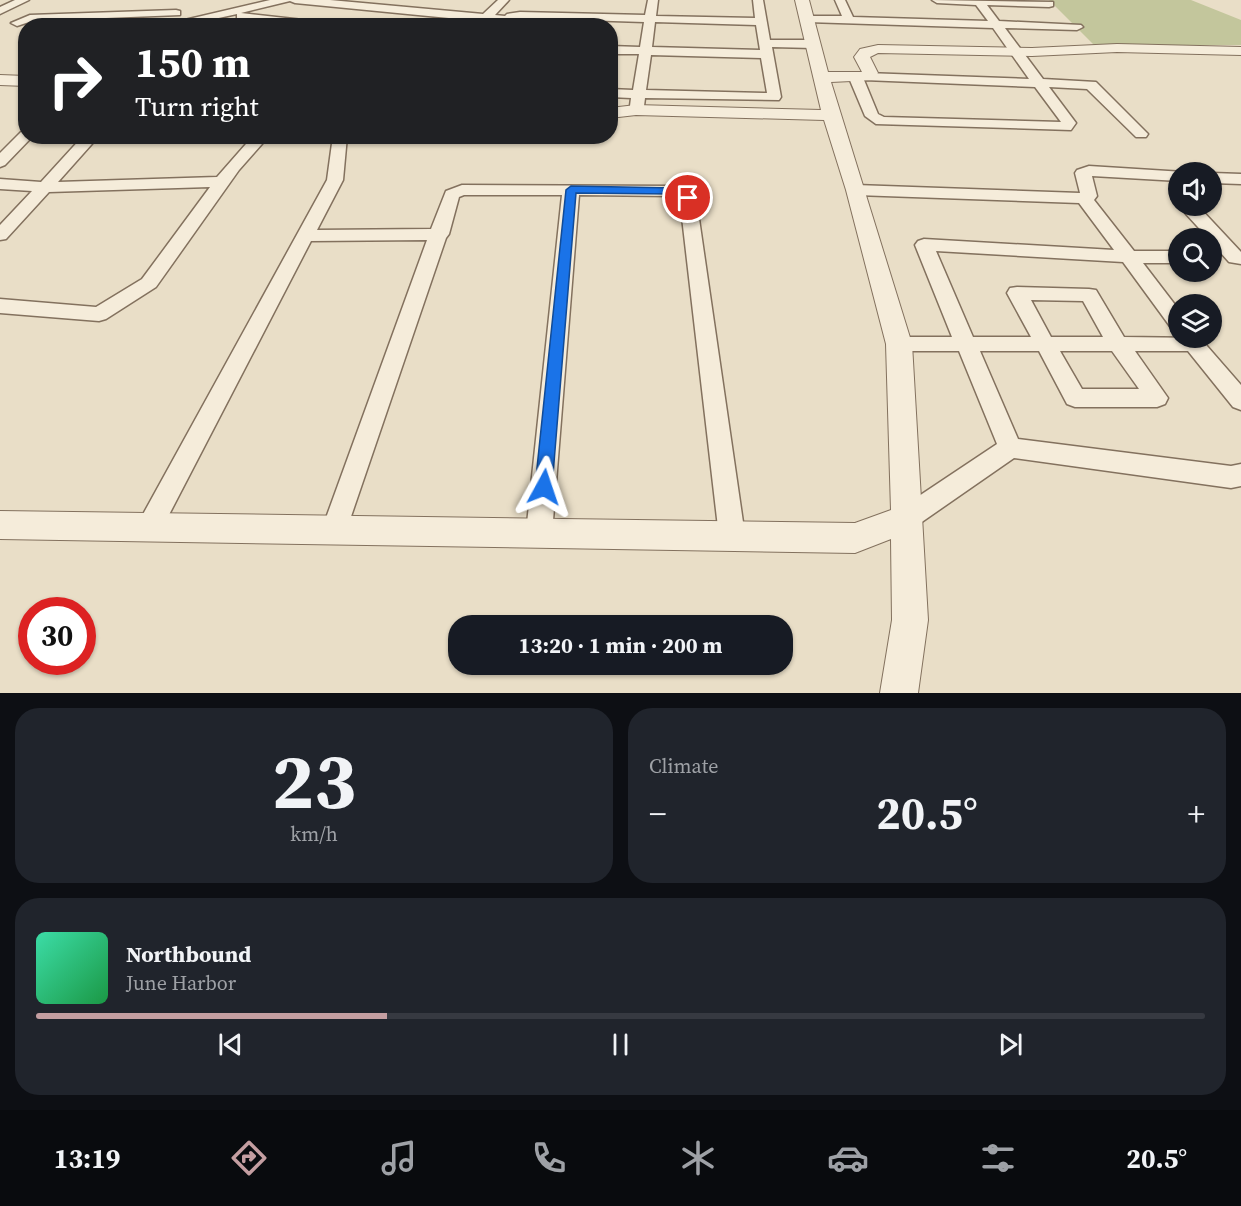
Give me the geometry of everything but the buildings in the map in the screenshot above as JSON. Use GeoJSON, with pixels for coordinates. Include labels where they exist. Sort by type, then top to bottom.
{"type":"FeatureCollection","features":[{"type":"Feature","properties":{"kind":"street"},"geometry":{"type":"LineString","coordinates":[[0,11],[24,0]]}},
{"type":"Feature","properties":{"kind":"street"},"geometry":{"type":"LineString","coordinates":[[202,18],[285,0]]}},
{"type":"Feature","properties":{"kind":"street"},"geometry":{"type":"LineString","coordinates":[[294,0],[340,2],[365,7],[486,18],[504,0]]}},
{"type":"Feature","properties":{"kind":"street"},"geometry":{"type":"LineString","coordinates":[[638,102],[653,0]]}},
{"type":"Feature","properties":{"kind":"street"},"geometry":{"type":"LineString","coordinates":[[618,110],[638,102],[774,97],[758,0]]}},
{"type":"Feature","properties":{"kind":"street"},"geometry":{"type":"LineString","coordinates":[[840,0],[849,20]]}},
{"type":"Feature","properties":{"kind":"street"},"geometry":{"type":"LineString","coordinates":[[937,0],[1049,3]]}},
{"type":"Feature","properties":{"kind":"street"},"geometry":{"type":"LineString","coordinates":[[861,78],[872,116],[881,121],[1066,127],[1069,123],[979,1]]}},
{"type":"Feature","properties":{"kind":"street"},"geometry":{"type":"LineString","coordinates":[[172,18],[183,3]]}},
{"type":"Feature","properties":{"kind":"street"},"geometry":{"type":"LineString","coordinates":[[103,16],[116,5]]}},
{"type":"Feature","properties":{"kind":"street"},"geometry":{"type":"LineString","coordinates":[[348,18],[365,7]]}},
{"type":"Feature","properties":{"kind":"street"},"geometry":{"type":"LineString","coordinates":[[30,18],[176,14]]}},
{"type":"Feature","properties":{"kind":"street"},"geometry":{"type":"LineString","coordinates":[[223,14],[259,18]]}},
{"type":"Feature","properties":{"kind":"street"},"geometry":{"type":"LineString","coordinates":[[509,18],[520,15],[761,22]]}},
{"type":"Feature","properties":{"kind":"street"},"geometry":{"type":"LineString","coordinates":[[618,50],[767,49],[807,21],[849,20],[1077,27]]}},
{"type":"Feature","properties":{"kind":"street"},"geometry":{"type":"LineString","coordinates":[[0,21],[18,27]]}},
{"type":"Feature","properties":{"kind":"street"},"geometry":{"type":"LineString","coordinates":[[807,21],[831,115],[856,190],[899,344],[910,620],[899,693]]}},
{"type":"Feature","properties":{"kind":"street"},"geometry":{"type":"LineString","coordinates":[[861,78],[870,73],[862,57],[865,52],[878,49],[1117,48],[1241,51]]}},
{"type":"Feature","properties":{"kind":"street"},"geometry":{"type":"LineString","coordinates":[[821,77],[1091,85],[1141,134]]}},
{"type":"Feature","properties":{"kind":"street"},"geometry":{"type":"LineString","coordinates":[[0,80],[18,81]]}},
{"type":"Feature","properties":{"kind":"street"},"geometry":{"type":"LineString","coordinates":[[618,96],[638,102],[831,115]]}},
{"type":"Feature","properties":{"kind":"street"},"geometry":{"type":"LineString","coordinates":[[0,162],[18,143]]}},
{"type":"Feature","properties":{"kind":"street"},"geometry":{"type":"LineString","coordinates":[[0,235],[85,144]]}},
{"type":"Feature","properties":{"kind":"street"},"geometry":{"type":"LineString","coordinates":[[0,306],[99,314],[149,283],[222,182],[255,144]]}},
{"type":"Feature","properties":{"kind":"street"},"geometry":{"type":"LineString","coordinates":[[150,526],[335,180],[339,144]]}},
{"type":"Feature","properties":{"kind":"street"},"geometry":{"type":"LineString","coordinates":[[856,190],[1084,198],[1089,196],[1083,173],[1089,171],[1168,175]]}},
{"type":"Feature","properties":{"kind":"street"},"geometry":{"type":"LineString","coordinates":[[1222,179],[1241,180]]}},
{"type":"Feature","properties":{"kind":"street"},"geometry":{"type":"LineString","coordinates":[[0,184],[46,187],[222,182]]}},
{"type":"Feature","properties":{"kind":"street"},"geometry":{"type":"LineString","coordinates":[[539,533],[571,190]]}},
{"type":"Feature","properties":{"kind":"street"},"geometry":{"type":"LineString","coordinates":[[335,529],[440,234],[452,194],[455,191],[675,191],[688,198],[732,536]]}},
{"type":"Feature","properties":{"kind":"street"},"geometry":{"type":"LineString","coordinates":[[1084,198],[1168,309]]}},
{"type":"Feature","properties":{"kind":"street"},"geometry":{"type":"LineString","coordinates":[[1198,216],[1239,260]]}},
{"type":"Feature","properties":{"kind":"street"},"geometry":{"type":"LineString","coordinates":[[305,236],[440,234]]}},
{"type":"Feature","properties":{"kind":"street"},"geometry":{"type":"LineString","coordinates":[[1010,448],[924,245],[1131,257],[1168,257]]}},
{"type":"Feature","properties":{"kind":"street"},"geometry":{"type":"LineString","coordinates":[[1222,259],[1239,260]]}},
{"type":"Feature","properties":{"kind":"street"},"geometry":{"type":"LineString","coordinates":[[1017,293],[1089,295],[1118,344],[1157,398],[1075,398],[1044,345],[1017,293]]}},
{"type":"Feature","properties":{"kind":"street"},"geometry":{"type":"LineString","coordinates":[[899,344],[1044,345],[1168,342]]}},
{"type":"Feature","properties":{"kind":"street"},"geometry":{"type":"LineString","coordinates":[[1197,348],[1241,401]]}},
{"type":"Feature","properties":{"kind":"street"},"geometry":{"type":"LineString","coordinates":[[0,525],[855,538],[907,518],[1010,448],[1231,477],[1241,476]]}},
{"type":"Feature","properties":{"kind":"green space"},"geometry":{"type":"Polygon","coordinates":[[[1049,0],[1191,0],[1241,20],[1241,45],[1094,45],[1049,0]]]}},
{"type":"Feature","properties":{"kind":"route"},"geometry":{"type":"LineString","coordinates":[[544,487],[571,190],[675,191],[688,198]]}}]}
